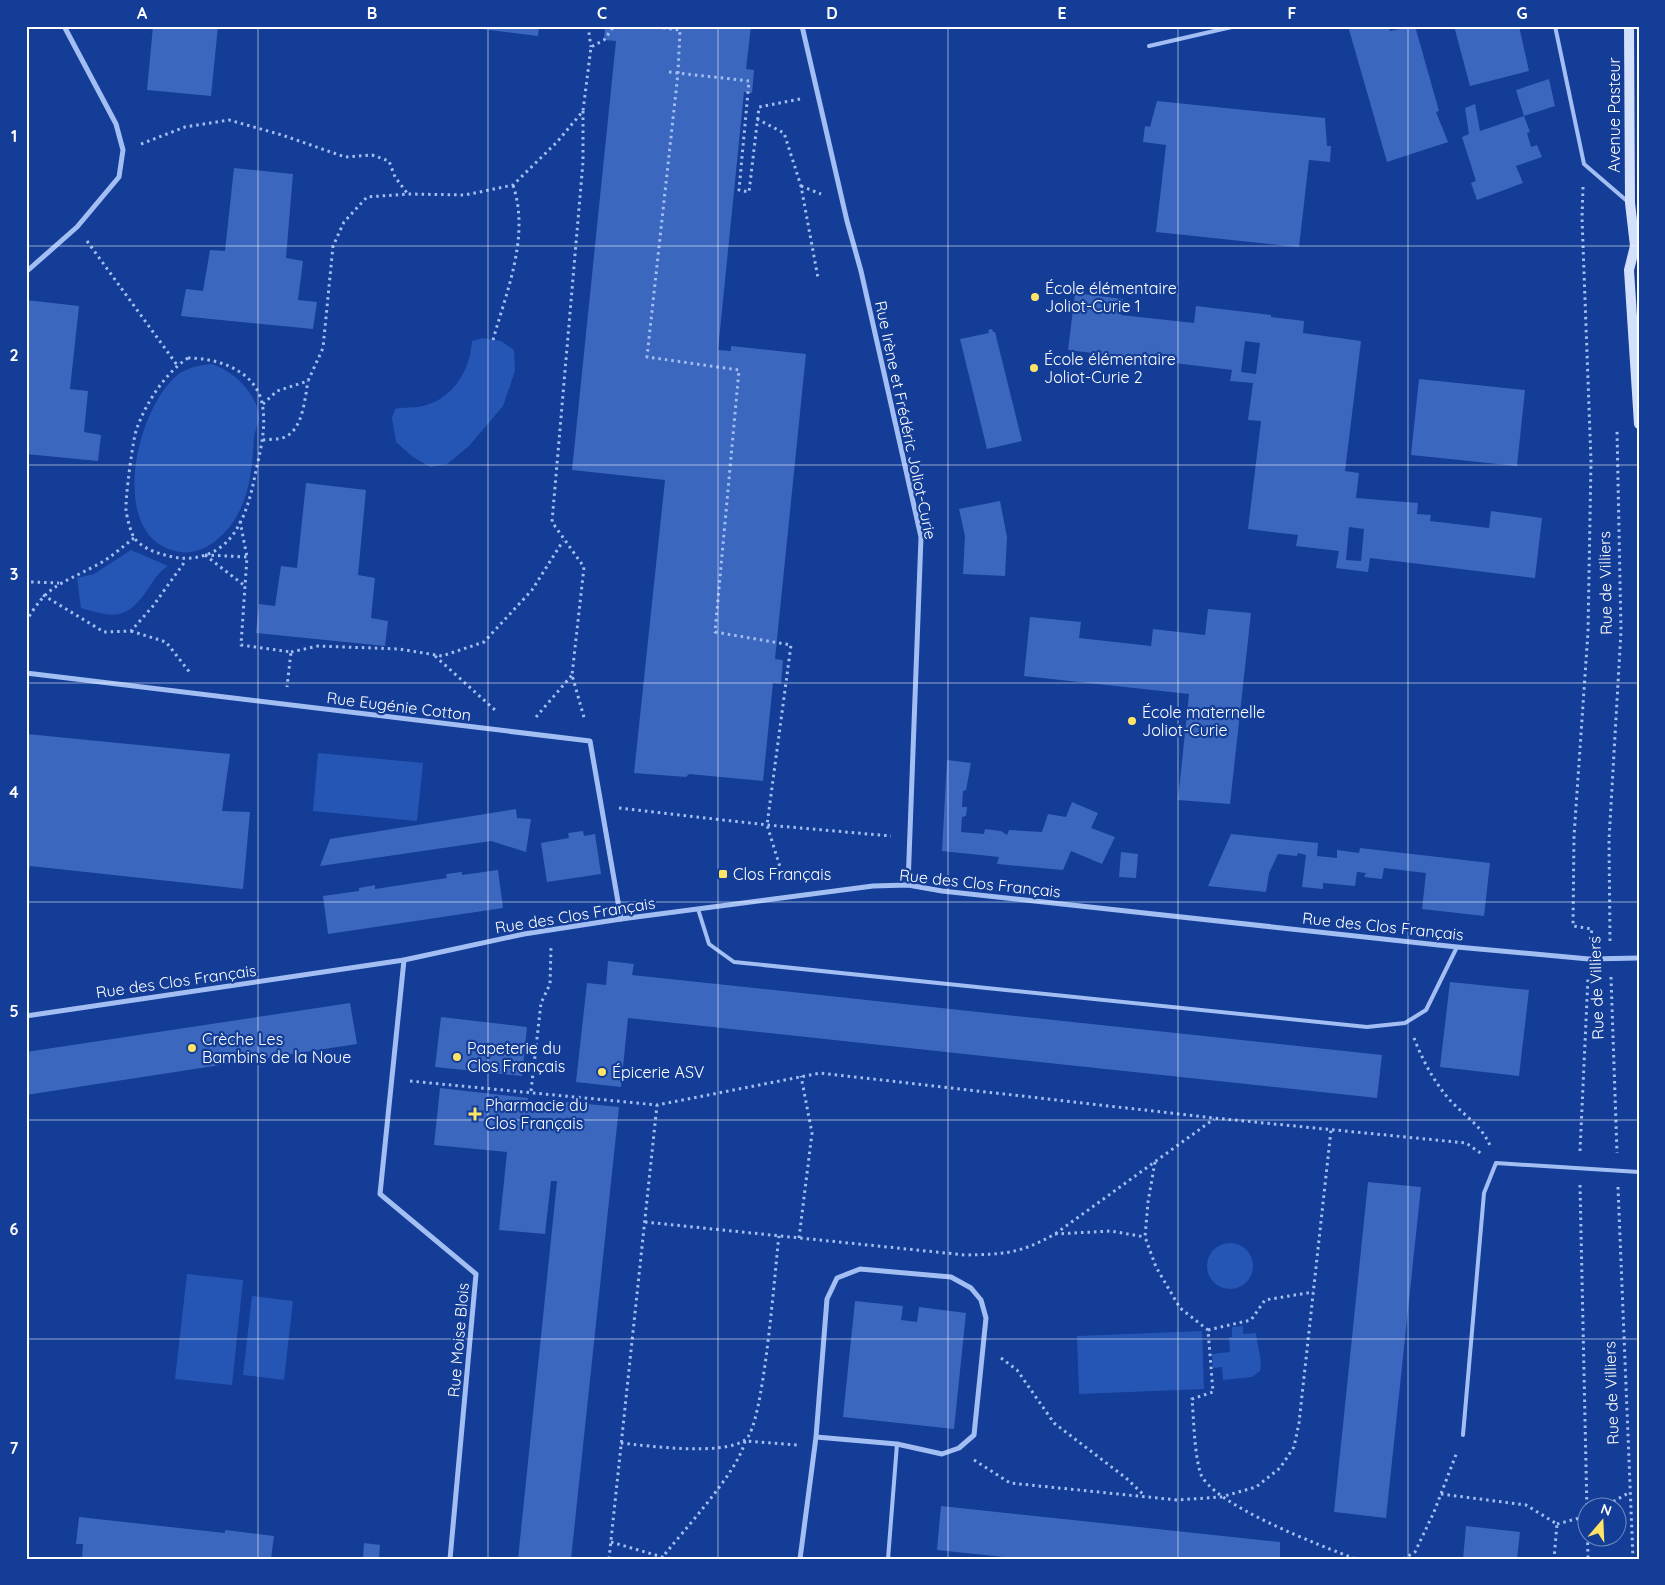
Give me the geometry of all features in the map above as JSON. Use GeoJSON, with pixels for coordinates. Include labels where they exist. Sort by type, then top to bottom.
{"type":"FeatureCollection","features":[{"type":"Feature","properties":{"kind":"main road","name":"Avenue Pasteur"},"geometry":{"type":"LineString","coordinates":[[1629,26],[1630,203],[1637,248]]}},
{"type":"Feature","properties":{"kind":"main road"},"geometry":{"type":"LineString","coordinates":[[1630,203],[1639,196]]}},
{"type":"Feature","properties":{"kind":"main road"},"geometry":{"type":"LineString","coordinates":[[1637,248],[1629,270],[1639,424]]}},
{"type":"Feature","properties":{"kind":"street"},"geometry":{"type":"LineString","coordinates":[[26,272],[77,227],[119,177],[123,150],[116,124],[64,26]]}},
{"type":"Feature","properties":{"kind":"street","name":"Rue Irène et Frédéric Joliot-Curie"},"geometry":{"type":"LineString","coordinates":[[802,26],[862,271],[921,537],[908,886]]}},
{"type":"Feature","properties":{"kind":"street","name":"Rue Eugénie Cotton"},"geometry":{"type":"LineString","coordinates":[[26,673],[590,741]]}},
{"type":"Feature","properties":{"kind":"street"},"geometry":{"type":"LineString","coordinates":[[590,741],[621,919]]}},
{"type":"Feature","properties":{"kind":"street","name":"Rue des Clos Français"},"geometry":{"type":"LineString","coordinates":[[26,1016],[404,960],[551,930],[621,919],[873,886],[908,886],[1457,947],[1589,959],[1639,958]]}},
{"type":"Feature","properties":{"kind":"street","name":"Rue Moise Blois"},"geometry":{"type":"LineString","coordinates":[[404,960],[380,1194],[476,1274],[450,1559]]}},
{"type":"Feature","properties":{"kind":"street"},"geometry":{"type":"LineString","coordinates":[[800,1559],[816,1437],[827,1299],[837,1278],[860,1269],[951,1278],[970,1288],[981,1300],[986,1318],[974,1435],[959,1448],[942,1454],[897,1444],[816,1437]]}},
{"type":"Feature","properties":{"kind":"lane"},"geometry":{"type":"LineString","coordinates":[[1149,46],[1236,26]]}},
{"type":"Feature","properties":{"kind":"lane"},"geometry":{"type":"LineString","coordinates":[[1555,26],[1584,164],[1630,203]]}},
{"type":"Feature","properties":{"kind":"lane"},"geometry":{"type":"LineString","coordinates":[[698,909],[709,944],[734,962],[768,968],[1367,1027],[1405,1023],[1426,1010],[1457,947]]}},
{"type":"Feature","properties":{"kind":"lane"},"geometry":{"type":"LineString","coordinates":[[1463,1435],[1484,1193],[1496,1163],[1639,1172]]}},
{"type":"Feature","properties":{"kind":"lane"},"geometry":{"type":"LineString","coordinates":[[888,1559],[897,1444]]}},
{"type":"Feature","properties":{"kind":"path"},"geometry":{"type":"LineString","coordinates":[[588,26],[591,47],[583,111],[583,162],[552,522],[563,541],[584,567],[572,675],[590,741]]}},
{"type":"Feature","properties":{"kind":"path"},"geometry":{"type":"LineString","coordinates":[[591,47],[604,40],[614,26]]}},
{"type":"Feature","properties":{"kind":"path"},"geometry":{"type":"LineString","coordinates":[[650,26],[680,30],[678,73],[646,357],[739,370],[715,632],[791,645],[768,825],[789,897]]}},
{"type":"Feature","properties":{"kind":"path"},"geometry":{"type":"LineString","coordinates":[[669,72],[749,81],[739,190],[749,192],[759,107],[818,96]]}},
{"type":"Feature","properties":{"kind":"path"},"geometry":{"type":"LineString","coordinates":[[263,440],[285,437],[293,431],[303,408],[308,381],[322,348],[333,246],[344,222],[367,198],[408,194],[465,196],[513,185],[557,142],[583,111]]}},
{"type":"Feature","properties":{"kind":"path"},"geometry":{"type":"LineString","coordinates":[[757,119],[784,133],[801,186],[818,278]]}},
{"type":"Feature","properties":{"kind":"path"},"geometry":{"type":"LineString","coordinates":[[123,150],[185,127],[229,120],[282,135],[345,157],[372,155],[389,161],[395,177],[408,194]]}},
{"type":"Feature","properties":{"kind":"path"},"geometry":{"type":"LineString","coordinates":[[1584,164],[1582,218],[1591,461],[1588,632],[1574,836],[1573,926],[1592,929],[1579,1169],[1587,1498]]}},
{"type":"Feature","properties":{"kind":"path"},"geometry":{"type":"LineString","coordinates":[[493,340],[518,250],[520,204],[513,185]]}},
{"type":"Feature","properties":{"kind":"path"},"geometry":{"type":"LineString","coordinates":[[77,227],[177,365]]}},
{"type":"Feature","properties":{"kind":"path"},"geometry":{"type":"LineString","coordinates":[[188,358],[208,358],[227,364],[244,376],[257,391],[262,404],[263,440],[249,504],[223,546],[204,555],[186,560],[148,549],[134,538],[126,510],[136,430],[144,410],[177,365],[188,358]]}},
{"type":"Feature","properties":{"kind":"path"},"geometry":{"type":"LineString","coordinates":[[262,404],[277,391],[308,381]]}},
{"type":"Feature","properties":{"kind":"path","name":"Rue de Villiers"},"geometry":{"type":"LineString","coordinates":[[1617,427],[1621,631],[1609,840],[1610,959],[1633,1559]]}},
{"type":"Feature","properties":{"kind":"path"},"geometry":{"type":"LineString","coordinates":[[240,521],[247,557],[241,645],[291,652],[318,646],[399,649],[442,656],[484,642],[532,590],[563,541]]}},
{"type":"Feature","properties":{"kind":"path"},"geometry":{"type":"LineString","coordinates":[[26,622],[44,595],[59,583],[95,567],[134,538]]}},
{"type":"Feature","properties":{"kind":"path"},"geometry":{"type":"LineString","coordinates":[[204,555],[247,557]]}},
{"type":"Feature","properties":{"kind":"path"},"geometry":{"type":"LineString","coordinates":[[204,555],[245,586]]}},
{"type":"Feature","properties":{"kind":"path"},"geometry":{"type":"LineString","coordinates":[[131,632],[154,606],[186,560]]}},
{"type":"Feature","properties":{"kind":"path"},"geometry":{"type":"LineString","coordinates":[[26,578],[30,582],[59,583]]}},
{"type":"Feature","properties":{"kind":"path"},"geometry":{"type":"LineString","coordinates":[[44,595],[104,632],[131,632],[166,642],[208,695]]}},
{"type":"Feature","properties":{"kind":"path"},"geometry":{"type":"LineString","coordinates":[[286,705],[291,652]]}},
{"type":"Feature","properties":{"kind":"path"},"geometry":{"type":"LineString","coordinates":[[434,656],[521,733],[572,675]]}},
{"type":"Feature","properties":{"kind":"path"},"geometry":{"type":"LineString","coordinates":[[601,806],[768,825],[911,838]]}},
{"type":"Feature","properties":{"kind":"path"},"geometry":{"type":"LineString","coordinates":[[531,1091],[541,1003],[550,984],[551,930]]}},
{"type":"Feature","properties":{"kind":"path"},"geometry":{"type":"LineString","coordinates":[[1416,1016],[1414,1037],[1424,1063],[1448,1098],[1488,1138],[1496,1163]]}},
{"type":"Feature","properties":{"kind":"path"},"geometry":{"type":"LineString","coordinates":[[392,1079],[657,1104],[820,1072],[1214,1118],[1466,1143],[1496,1163]]}},
{"type":"Feature","properties":{"kind":"path"},"geometry":{"type":"LineString","coordinates":[[799,1238],[812,1133],[801,1076]]}},
{"type":"Feature","properties":{"kind":"path"},"geometry":{"type":"LineString","coordinates":[[609,1559],[657,1104]]}},
{"type":"Feature","properties":{"kind":"path"},"geometry":{"type":"LineString","coordinates":[[646,1222],[965,1255],[1005,1254],[1030,1248],[1055,1234],[1214,1118]]}},
{"type":"Feature","properties":{"kind":"path"},"geometry":{"type":"LineString","coordinates":[[959,1448],[988,1470],[1010,1483],[1176,1500],[1221,1497],[1256,1487],[1280,1468],[1294,1447],[1299,1424],[1331,1130]]}},
{"type":"Feature","properties":{"kind":"path"},"geometry":{"type":"LineString","coordinates":[[1155,1161],[1148,1202],[1145,1238],[1156,1266],[1180,1308],[1208,1330],[1212,1392],[1192,1399],[1200,1474],[1221,1497],[1310,1541],[1356,1559]]}},
{"type":"Feature","properties":{"kind":"path"},"geometry":{"type":"LineString","coordinates":[[1055,1234],[1111,1231],[1145,1238]]}},
{"type":"Feature","properties":{"kind":"path"},"geometry":{"type":"LineString","coordinates":[[662,1558],[742,1453],[745,1441],[752,1433],[760,1402],[779,1236]]}},
{"type":"Feature","properties":{"kind":"path"},"geometry":{"type":"LineString","coordinates":[[1208,1330],[1251,1320],[1265,1300],[1313,1292]]}},
{"type":"Feature","properties":{"kind":"path"},"geometry":{"type":"LineString","coordinates":[[983,1343],[1017,1370],[1054,1423],[1126,1478],[1145,1497]]}},
{"type":"Feature","properties":{"kind":"path"},"geometry":{"type":"LineString","coordinates":[[1403,1559],[1416,1552],[1441,1494],[1463,1435]]}},
{"type":"Feature","properties":{"kind":"path"},"geometry":{"type":"LineString","coordinates":[[621,1443],[704,1448],[745,1441],[814,1447]]}},
{"type":"Feature","properties":{"kind":"path"},"geometry":{"type":"LineString","coordinates":[[1620,1498],[1630,1492]]}},
{"type":"Feature","properties":{"kind":"path"},"geometry":{"type":"LineString","coordinates":[[1441,1494],[1526,1506],[1556,1524],[1578,1518]]}},
{"type":"Feature","properties":{"kind":"path"},"geometry":{"type":"LineString","coordinates":[[1554,1559],[1556,1524]]}},
{"type":"Feature","properties":{"kind":"path"},"geometry":{"type":"LineString","coordinates":[[611,1542],[669,1559]]}},
{"type":"Feature","properties":{"kind":"shaded area"},"geometry":{"type":"Polygon","coordinates":[[[483,338],[501,341],[514,350],[515,371],[503,406],[469,446],[447,464],[430,467],[413,457],[396,442],[392,418],[395,409],[430,404],[449,392],[463,374],[472,341],[483,338]]]}},
{"type":"Feature","properties":{"kind":"shaded area"},"geometry":{"type":"Polygon","coordinates":[[[212,364],[235,377],[248,390],[257,406],[259,418],[254,437],[252,466],[241,508],[225,532],[214,542],[196,551],[180,552],[154,540],[141,520],[135,495],[136,467],[141,438],[151,412],[165,389],[180,373],[212,364]]]}},
{"type":"Feature","properties":{"kind":"shaded area"},"geometry":{"type":"Polygon","coordinates":[[[131,550],[168,566],[158,575],[135,605],[121,614],[104,614],[81,608],[77,578],[94,574],[131,550]]]}},
{"type":"Feature","properties":{"kind":"shaded area"},"geometry":{"type":"Polygon","coordinates":[[[318,753],[423,763],[417,821],[313,811],[318,753]]]}},
{"type":"Feature","properties":{"kind":"shaded area"},"geometry":{"type":"Polygon","coordinates":[[[1225,1243],[1235,1243],[1249,1253],[1253,1266],[1249,1279],[1243,1285],[1235,1289],[1225,1289],[1211,1279],[1207,1271],[1207,1261],[1217,1247],[1225,1243]]]}},
{"type":"Feature","properties":{"kind":"shaded area"},"geometry":{"type":"Polygon","coordinates":[[[187,1274],[243,1280],[232,1385],[175,1379],[187,1274]]]}},
{"type":"Feature","properties":{"kind":"shaded area"},"geometry":{"type":"Polygon","coordinates":[[[252,1296],[293,1301],[284,1380],[243,1375],[252,1296]]]}},
{"type":"Feature","properties":{"kind":"shaded area"},"geometry":{"type":"Polygon","coordinates":[[[1243,1326],[1243,1334],[1256,1333],[1260,1371],[1252,1377],[1223,1380],[1222,1367],[1213,1368],[1212,1354],[1230,1352],[1229,1337],[1232,1337],[1232,1327],[1243,1326]]]}},
{"type":"Feature","properties":{"kind":"shaded area"},"geometry":{"type":"Polygon","coordinates":[[[1202,1331],[1204,1389],[1079,1394],[1077,1336],[1202,1331]]]}},
{"type":"Feature","properties":{"kind":"building"},"geometry":{"type":"Polygon","coordinates":[[[153,26],[218,26],[211,96],[147,90],[153,26]]]}},
{"type":"Feature","properties":{"kind":"building"},"geometry":{"type":"Polygon","coordinates":[[[457,26],[539,26],[538,36],[457,26]]]}},
{"type":"Feature","properties":{"kind":"building"},"geometry":{"type":"Polygon","coordinates":[[[605,26],[751,26],[746,69],[754,70],[752,93],[744,92],[718,350],[731,351],[731,346],[806,354],[775,659],[783,660],[781,684],[773,683],[763,781],[689,774],[686,777],[634,773],[665,480],[572,470],[616,41],[604,40],[605,26]]]}},
{"type":"Feature","properties":{"kind":"building"},"geometry":{"type":"Polygon","coordinates":[[[1348,26],[1388,26],[1390,31],[1415,26],[1439,111],[1436,112],[1448,142],[1387,162],[1348,26]]]}},
{"type":"Feature","properties":{"kind":"building"},"geometry":{"type":"Polygon","coordinates":[[[1454,26],[1519,26],[1529,71],[1470,86],[1454,26]]]}},
{"type":"Feature","properties":{"kind":"building"},"geometry":{"type":"Polygon","coordinates":[[[1549,79],[1555,106],[1524,116],[1516,90],[1549,79]]]}},
{"type":"Feature","properties":{"kind":"building"},"geometry":{"type":"Polygon","coordinates":[[[1157,101],[1325,118],[1327,146],[1331,146],[1330,162],[1309,160],[1299,247],[1156,232],[1166,145],[1143,142],[1145,126],[1150,127],[1157,101]]]}},
{"type":"Feature","properties":{"kind":"building"},"geometry":{"type":"Polygon","coordinates":[[[1475,104],[1480,131],[1524,116],[1530,132],[1527,133],[1531,147],[1537,145],[1542,157],[1516,166],[1523,183],[1477,200],[1471,183],[1476,181],[1462,137],[1469,134],[1465,108],[1475,104]]]}},
{"type":"Feature","properties":{"kind":"building"},"geometry":{"type":"Polygon","coordinates":[[[234,168],[293,174],[286,258],[303,261],[298,300],[317,302],[313,329],[181,316],[186,289],[203,291],[210,250],[225,251],[234,168]]]}},
{"type":"Feature","properties":{"kind":"building"},"geometry":{"type":"Polygon","coordinates":[[[1075,293],[1123,299],[1121,315],[1194,323],[1196,306],[1304,321],[1303,333],[1361,341],[1345,471],[1359,473],[1356,498],[1418,503],[1417,514],[1431,515],[1430,521],[1489,528],[1491,511],[1542,518],[1535,578],[1370,558],[1368,572],[1336,568],[1339,551],[1296,546],[1298,535],[1248,529],[1261,421],[1248,420],[1253,383],[1230,381],[1232,370],[1068,350],[1075,293]],[[1245,341],[1241,372],[1256,374],[1260,343],[1245,341]],[[1349,527],[1346,560],[1361,561],[1364,529],[1349,527]]]}},
{"type":"Feature","properties":{"kind":"building"},"geometry":{"type":"Polygon","coordinates":[[[26,300],[79,306],[70,389],[88,391],[84,432],[101,435],[98,461],[26,454],[26,300]]]}},
{"type":"Feature","properties":{"kind":"building"},"geometry":{"type":"Polygon","coordinates":[[[992,329],[995,332],[1022,441],[987,449],[960,339],[989,333],[988,330],[992,329]]]}},
{"type":"Feature","properties":{"kind":"building"},"geometry":{"type":"Polygon","coordinates":[[[1419,379],[1525,390],[1517,466],[1411,455],[1419,379]]]}},
{"type":"Feature","properties":{"kind":"building"},"geometry":{"type":"Polygon","coordinates":[[[306,483],[366,490],[358,575],[375,578],[371,618],[388,621],[385,646],[256,633],[259,604],[275,606],[281,566],[297,568],[306,483]]]}},
{"type":"Feature","properties":{"kind":"building"},"geometry":{"type":"Polygon","coordinates":[[[1000,501],[1007,537],[1005,576],[963,574],[965,536],[959,509],[1000,501]]]}},
{"type":"Feature","properties":{"kind":"building"},"geometry":{"type":"Polygon","coordinates":[[[1208,609],[1251,613],[1230,804],[1178,800],[1189,694],[1024,676],[1030,617],[1081,622],[1079,638],[1151,646],[1153,629],[1205,635],[1208,609]]]}},
{"type":"Feature","properties":{"kind":"building"},"geometry":{"type":"Polygon","coordinates":[[[27,734],[230,754],[222,811],[250,812],[243,889],[30,866],[26,888],[27,734]]]}},
{"type":"Feature","properties":{"kind":"building"},"geometry":{"type":"Polygon","coordinates":[[[947,760],[971,763],[966,790],[963,791],[962,807],[967,807],[966,816],[962,817],[961,832],[984,834],[985,829],[1001,831],[1007,835],[1009,830],[1042,832],[1048,814],[1066,817],[1072,802],[1098,813],[1091,828],[1115,837],[1102,864],[1071,851],[1063,870],[997,864],[999,857],[942,851],[947,760]]]}},
{"type":"Feature","properties":{"kind":"building"},"geometry":{"type":"Polygon","coordinates":[[[516,809],[517,818],[531,819],[526,852],[491,841],[320,866],[330,839],[516,809]]]}},
{"type":"Feature","properties":{"kind":"building"},"geometry":{"type":"Polygon","coordinates":[[[583,831],[584,836],[595,834],[601,874],[547,882],[541,843],[569,838],[568,833],[583,831]]]}},
{"type":"Feature","properties":{"kind":"building"},"geometry":{"type":"Polygon","coordinates":[[[1231,834],[1318,843],[1317,856],[1337,858],[1337,850],[1359,853],[1360,848],[1490,863],[1484,916],[1422,909],[1426,873],[1384,868],[1382,879],[1364,877],[1366,873],[1357,872],[1355,886],[1323,883],[1323,889],[1302,887],[1306,855],[1298,853],[1297,856],[1278,854],[1269,873],[1266,892],[1208,886],[1231,834]]]}},
{"type":"Feature","properties":{"kind":"building"},"geometry":{"type":"Polygon","coordinates":[[[1121,852],[1138,854],[1136,878],[1119,877],[1121,852]]]}},
{"type":"Feature","properties":{"kind":"building"},"geometry":{"type":"Polygon","coordinates":[[[498,870],[503,908],[328,934],[323,896],[359,891],[359,888],[375,885],[375,889],[447,878],[446,874],[462,872],[462,875],[498,870]]]}},
{"type":"Feature","properties":{"kind":"building"},"geometry":{"type":"Polygon","coordinates":[[[608,961],[634,964],[632,975],[1382,1055],[1377,1098],[628,1018],[621,1087],[576,1082],[587,983],[606,985],[608,961]]]}},
{"type":"Feature","properties":{"kind":"building"},"geometry":{"type":"Polygon","coordinates":[[[1450,982],[1529,990],[1519,1076],[1440,1067],[1450,982]]]}},
{"type":"Feature","properties":{"kind":"building","name":"Crèche Les Bambins de la Noue"},"geometry":{"type":"Polygon","coordinates":[[[350,1003],[357,1044],[26,1095],[26,1052],[350,1003]]]}},
{"type":"Feature","properties":{"kind":"building"},"geometry":{"type":"Polygon","coordinates":[[[441,1017],[527,1027],[522,1076],[435,1067],[441,1017]]]}},
{"type":"Feature","properties":{"kind":"building"},"geometry":{"type":"Polygon","coordinates":[[[440,1088],[528,1098],[527,1106],[565,1110],[566,1102],[619,1107],[571,1559],[518,1559],[557,1181],[551,1181],[545,1234],[499,1230],[507,1152],[434,1145],[440,1088]]]}},
{"type":"Feature","properties":{"kind":"building"},"geometry":{"type":"Polygon","coordinates":[[[1368,1182],[1421,1187],[1386,1518],[1334,1512],[1368,1182]]]}},
{"type":"Feature","properties":{"kind":"building"},"geometry":{"type":"Polygon","coordinates":[[[855,1301],[903,1306],[901,1320],[917,1322],[919,1307],[966,1313],[954,1429],[843,1417],[855,1301]]]}},
{"type":"Feature","properties":{"kind":"building"},"geometry":{"type":"Polygon","coordinates":[[[941,1506],[1280,1542],[1280,1559],[1023,1559],[937,1550],[941,1506]]]}},
{"type":"Feature","properties":{"kind":"building"},"geometry":{"type":"Polygon","coordinates":[[[79,1517],[225,1533],[225,1530],[274,1536],[271,1559],[82,1559],[83,1544],[76,1544],[79,1517]]]}},
{"type":"Feature","properties":{"kind":"building"},"geometry":{"type":"Polygon","coordinates":[[[1466,1526],[1520,1532],[1517,1559],[1463,1559],[1466,1526]]]}},
{"type":"Feature","properties":{"kind":"building"},"geometry":{"type":"Polygon","coordinates":[[[364,1543],[380,1545],[379,1559],[363,1559],[364,1543]]]}},
{"type":"Feature","properties":{"kind":"place","name":"École élémentaire Joliot-Curie 1"},"geometry":{"type":"Point","coordinates":[1035,297]}},
{"type":"Feature","properties":{"kind":"place","name":"École élémentaire Joliot-Curie 2"},"geometry":{"type":"Point","coordinates":[1034,368]}},
{"type":"Feature","properties":{"kind":"place","name":"École maternelle Joliot-Curie"},"geometry":{"type":"Point","coordinates":[1132,721]}},
{"type":"Feature","properties":{"kind":"place","name":"Clos Français"},"geometry":{"type":"Point","coordinates":[723,874]}},
{"type":"Feature","properties":{"kind":"place","name":"Crèche Les Bambins de la Noue"},"geometry":{"type":"Point","coordinates":[192,1048]}},
{"type":"Feature","properties":{"kind":"place","name":"Papeterie du Clos Français"},"geometry":{"type":"Point","coordinates":[457,1057]}},
{"type":"Feature","properties":{"kind":"place","name":"Épicerie ASV"},"geometry":{"type":"Point","coordinates":[602,1072]}},
{"type":"Feature","properties":{"kind":"place","name":"Pharmacie du Clos Français"},"geometry":{"type":"Point","coordinates":[475,1114]}}]}
